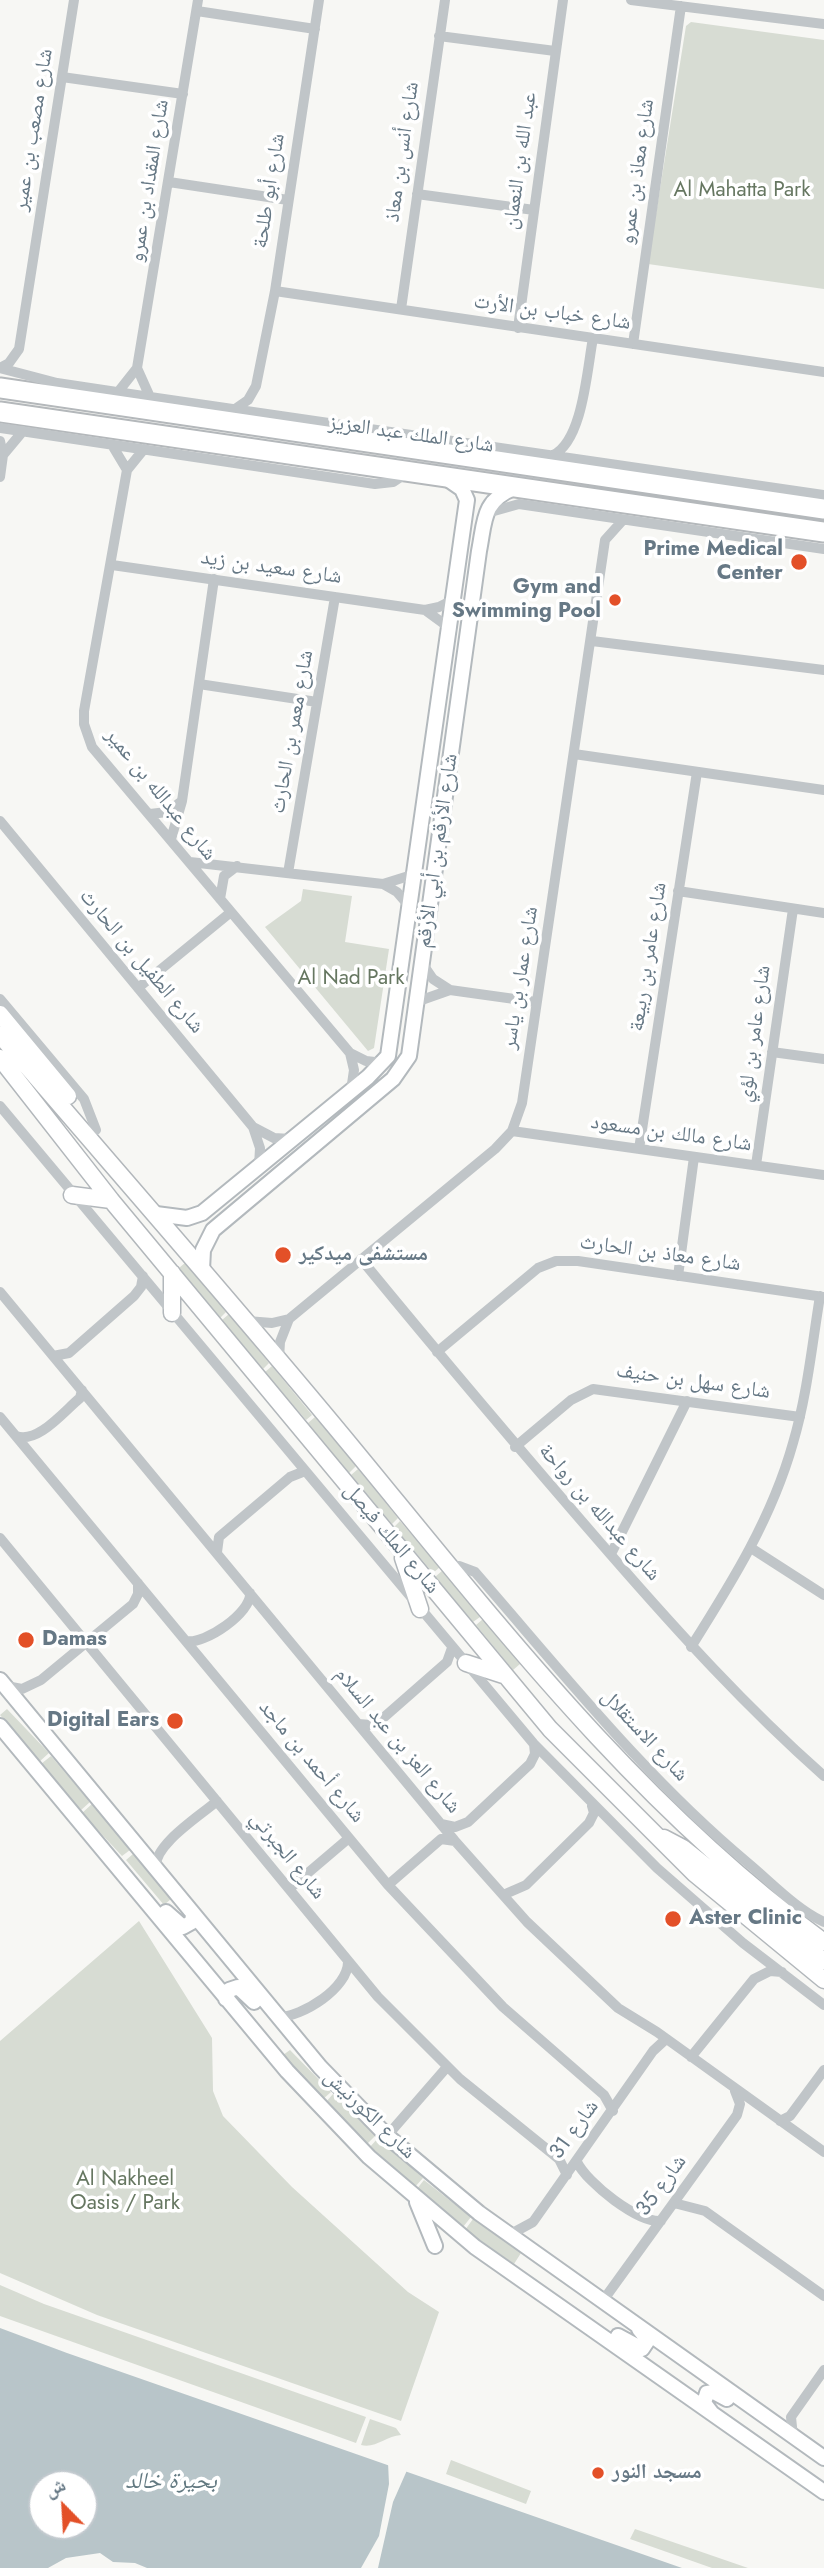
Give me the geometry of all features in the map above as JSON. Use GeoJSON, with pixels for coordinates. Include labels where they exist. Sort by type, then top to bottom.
{"type":"FeatureCollection","features":[{"type":"Feature","properties":{"kind":"highway","name":"شارع الملك عبد العزيز"},"geometry":{"type":"LineString","coordinates":[[0,388],[101,394],[282,430],[824,509]]}},
{"type":"Feature","properties":{"kind":"highway","name":"شارع الملك عبد العزيز"},"geometry":{"type":"LineString","coordinates":[[0,412],[520,486],[591,507],[824,532]]}},
{"type":"Feature","properties":{"kind":"highway"},"geometry":{"type":"LineString","coordinates":[[268,414],[282,430]]}},
{"type":"Feature","properties":{"kind":"highway"},"geometry":{"type":"LineString","coordinates":[[98,426],[111,445]]}},
{"type":"Feature","properties":{"kind":"highway"},"geometry":{"type":"LineString","coordinates":[[408,448],[426,437]]}},
{"type":"Feature","properties":{"kind":"highway"},"geometry":{"type":"LineString","coordinates":[[250,465],[266,451]]}},
{"type":"Feature","properties":{"kind":"highway"},"geometry":{"type":"LineString","coordinates":[[584,459],[596,475]]}},
{"type":"Feature","properties":{"kind":"highway"},"geometry":{"type":"LineString","coordinates":[[360,465],[372,484]]}},
{"type":"Feature","properties":{"kind":"highway"},"geometry":{"type":"LineString","coordinates":[[713,492],[729,481]]}},
{"type":"Feature","properties":{"kind":"highway"},"geometry":{"type":"LineString","coordinates":[[761,540],[778,526]]}},
{"type":"Feature","properties":{"kind":"main road","name":"شارع الأرقم بن أبي الأرقم"},"geometry":{"type":"LineString","coordinates":[[383,1063],[393,1036],[465,520],[466,494],[439,474]]}},
{"type":"Feature","properties":{"kind":"main road"},"geometry":{"type":"LineString","coordinates":[[486,513],[497,495],[520,486]]}},
{"type":"Feature","properties":{"kind":"main road","name":"شارع الأرقم بن أبي الأرقم"},"geometry":{"type":"LineString","coordinates":[[202,1270],[205,1243],[230,1214],[400,1073],[409,1056],[486,513]]}},
{"type":"Feature","properties":{"kind":"main road"},"geometry":{"type":"LineString","coordinates":[[465,520],[470,516],[478,522],[475,539],[479,551]]}},
{"type":"Feature","properties":{"kind":"main road"},"geometry":{"type":"LineString","coordinates":[[0,1014],[96,1130],[112,1153],[117,1167]]}},
{"type":"Feature","properties":{"kind":"main road","name":"شارع الملك فيصل"},"geometry":{"type":"LineString","coordinates":[[0,1035],[117,1167],[541,1675],[638,1779],[716,1853],[822,1934]]}},
{"type":"Feature","properties":{"kind":"main road","name":"شارع الملك فيصل"},"geometry":{"type":"LineString","coordinates":[[0,1058],[111,1200],[503,1675],[559,1738],[655,1836],[725,1901],[824,1980]]}},
{"type":"Feature","properties":{"kind":"main road"},"geometry":{"type":"LineString","coordinates":[[156,1214],[187,1218],[202,1213],[383,1063]]}},
{"type":"Feature","properties":{"kind":"main road"},"geometry":{"type":"LineString","coordinates":[[0,1075],[64,1154],[83,1164]]}},
{"type":"Feature","properties":{"kind":"main road"},"geometry":{"type":"LineString","coordinates":[[303,1153],[307,1139],[345,1107],[345,1095]]}},
{"type":"Feature","properties":{"kind":"main road"},"geometry":{"type":"LineString","coordinates":[[230,1214],[222,1217],[218,1211],[251,1182],[260,1166]]}},
{"type":"Feature","properties":{"kind":"main road"},"geometry":{"type":"LineString","coordinates":[[72,1195],[111,1200]]}},
{"type":"Feature","properties":{"kind":"main road"},"geometry":{"type":"LineString","coordinates":[[172,1273],[173,1313]]}},
{"type":"Feature","properties":{"kind":"main road"},"geometry":{"type":"LineString","coordinates":[[400,1549],[419,1609]]}},
{"type":"Feature","properties":{"kind":"main road"},"geometry":{"type":"LineString","coordinates":[[466,1664],[503,1675]]}},
{"type":"Feature","properties":{"kind":"main road","name":"شارع الكورنيش"},"geometry":{"type":"LineString","coordinates":[[2,1682],[337,2087],[387,2136],[458,2197],[509,2235],[824,2458]]}},
{"type":"Feature","properties":{"kind":"main road","name":"شارع الكورنيش"},"geometry":{"type":"LineString","coordinates":[[0,1726],[313,2101],[416,2200],[475,2248],[824,2493]]}},
{"type":"Feature","properties":{"kind":"main road"},"geometry":{"type":"LineString","coordinates":[[655,1836],[683,1848],[824,1961]]}},
{"type":"Feature","properties":{"kind":"main road"},"geometry":{"type":"LineString","coordinates":[[143,1896],[155,1899],[180,1927],[190,1925],[193,1915]]}},
{"type":"Feature","properties":{"kind":"main road"},"geometry":{"type":"LineString","coordinates":[[226,1999],[229,1990],[241,1988],[263,2012],[278,2017]]}},
{"type":"Feature","properties":{"kind":"main road"},"geometry":{"type":"LineString","coordinates":[[416,2200],[435,2246]]}},
{"type":"Feature","properties":{"kind":"main road"},"geometry":{"type":"LineString","coordinates":[[597,2332],[615,2334],[642,2349],[648,2340],[636,2326]]}},
{"type":"Feature","properties":{"kind":"main road"},"geometry":{"type":"LineString","coordinates":[[712,2414],[704,2399],[711,2391],[732,2403],[752,2408]]}},
{"type":"Feature","properties":{"kind":"street","name":"شارع مصعب بن عمير"},"geometry":{"type":"LineString","coordinates":[[19,349],[74,0]]}},
{"type":"Feature","properties":{"kind":"street","name":"شارع أبو طلحة"},"geometry":{"type":"LineString","coordinates":[[256,386],[275,291],[320,0]]}},
{"type":"Feature","properties":{"kind":"street","name":"شارع أنس بن معاذ"},"geometry":{"type":"LineString","coordinates":[[401,309],[445,0]]}},
{"type":"Feature","properties":{"kind":"street","name":"عبد الله بن النعمان"},"geometry":{"type":"LineString","coordinates":[[518,328],[563,0]]}},
{"type":"Feature","properties":{"kind":"street"},"geometry":{"type":"LineString","coordinates":[[631,0],[681,6],[707,5],[824,24]]}},
{"type":"Feature","properties":{"kind":"street"},"geometry":{"type":"LineString","coordinates":[[198,5],[315,29]]}},
{"type":"Feature","properties":{"kind":"street","name":"شارع المقداد بن عمرو"},"geometry":{"type":"LineString","coordinates":[[101,394],[137,368],[198,5]]}},
{"type":"Feature","properties":{"kind":"street","name":"شارع معاذ بن عمرو"},"geometry":{"type":"LineString","coordinates":[[633,344],[681,6]]}},
{"type":"Feature","properties":{"kind":"street"},"geometry":{"type":"LineString","coordinates":[[439,36],[555,51]]}},
{"type":"Feature","properties":{"kind":"street"},"geometry":{"type":"LineString","coordinates":[[62,77],[183,94]]}},
{"type":"Feature","properties":{"kind":"street"},"geometry":{"type":"LineString","coordinates":[[169,182],[288,200]]}},
{"type":"Feature","properties":{"kind":"street"},"geometry":{"type":"LineString","coordinates":[[417,194],[534,210]]}},
{"type":"Feature","properties":{"kind":"street","name":"شارع خباب بن الأرت"},"geometry":{"type":"LineString","coordinates":[[275,291],[824,372]]}},
{"type":"Feature","properties":{"kind":"street"},"geometry":{"type":"LineString","coordinates":[[553,455],[568,445],[575,430],[593,338]]}},
{"type":"Feature","properties":{"kind":"street"},"geometry":{"type":"LineString","coordinates":[[0,368],[9,363],[19,349]]}},
{"type":"Feature","properties":{"kind":"street"},"geometry":{"type":"LineString","coordinates":[[19,349],[31,377]]}},
{"type":"Feature","properties":{"kind":"street","name":"شارع الملك عبد العزيز"},"geometry":{"type":"LineString","coordinates":[[0,368],[101,394],[150,397],[824,495]]}},
{"type":"Feature","properties":{"kind":"street"},"geometry":{"type":"LineString","coordinates":[[137,368],[150,397]]}},
{"type":"Feature","properties":{"kind":"street"},"geometry":{"type":"LineString","coordinates":[[235,409],[248,400],[256,386]]}},
{"type":"Feature","properties":{"kind":"street"},"geometry":{"type":"LineString","coordinates":[[256,386],[268,414]]}},
{"type":"Feature","properties":{"kind":"street","name":"شارع الملك عبد العزيز"},"geometry":{"type":"LineString","coordinates":[[0,428],[372,484],[393,482],[408,472]]}},
{"type":"Feature","properties":{"kind":"street"},"geometry":{"type":"LineString","coordinates":[[575,430],[584,459]]}},
{"type":"Feature","properties":{"kind":"street"},"geometry":{"type":"LineString","coordinates":[[3,455],[23,431]]}},
{"type":"Feature","properties":{"kind":"street"},"geometry":{"type":"LineString","coordinates":[[0,441],[3,455],[0,477]]}},
{"type":"Feature","properties":{"kind":"street"},"geometry":{"type":"LineString","coordinates":[[111,445],[127,470],[144,449]]}},
{"type":"Feature","properties":{"kind":"street","name":"شارع عبدالله بن عمير"},"geometry":{"type":"LineString","coordinates":[[127,470],[84,724],[92,747],[350,1053]]}},
{"type":"Feature","properties":{"kind":"street","name":"شارع الملك عبد العزيز"},"geometry":{"type":"LineString","coordinates":[[486,513],[519,504],[591,507],[623,520],[824,549]]}},
{"type":"Feature","properties":{"kind":"street","name":"شارع عمار بن ياسر"},"geometry":{"type":"LineString","coordinates":[[289,1319],[495,1149],[512,1131],[522,1103],[605,540],[591,507]]}},
{"type":"Feature","properties":{"kind":"street"},"geometry":{"type":"LineString","coordinates":[[605,540],[623,520]]}},
{"type":"Feature","properties":{"kind":"street","name":"شارع سعيد بن زيد"},"geometry":{"type":"LineString","coordinates":[[112,565],[425,610],[455,599]]}},
{"type":"Feature","properties":{"kind":"street"},"geometry":{"type":"LineString","coordinates":[[171,839],[182,801],[214,579]]}},
{"type":"Feature","properties":{"kind":"street","name":"شارع معمر بن الحارث"},"geometry":{"type":"LineString","coordinates":[[288,873],[335,597]]}},
{"type":"Feature","properties":{"kind":"street","name":"شارع سعيد بن زيد"},"geometry":{"type":"LineString","coordinates":[[425,610],[451,629]]}},
{"type":"Feature","properties":{"kind":"street"},"geometry":{"type":"LineString","coordinates":[[592,641],[824,670]]}},
{"type":"Feature","properties":{"kind":"street"},"geometry":{"type":"LineString","coordinates":[[199,684],[317,702]]}},
{"type":"Feature","properties":{"kind":"street"},"geometry":{"type":"LineString","coordinates":[[574,754],[824,790]]}},
{"type":"Feature","properties":{"kind":"street","name":"شارع عامر بن ربيعة"},"geometry":{"type":"LineString","coordinates":[[639,1149],[697,772]]}},
{"type":"Feature","properties":{"kind":"street"},"geometry":{"type":"LineString","coordinates":[[150,814],[167,812],[182,801]]}},
{"type":"Feature","properties":{"kind":"street","name":"شارع الطفيل بن الحارث"},"geometry":{"type":"LineString","coordinates":[[0,821],[253,1127],[260,1149],[260,1166]]}},
{"type":"Feature","properties":{"kind":"street"},"geometry":{"type":"LineString","coordinates":[[190,862],[383,884],[397,892],[410,907]]}},
{"type":"Feature","properties":{"kind":"street"},"geometry":{"type":"LineString","coordinates":[[220,899],[224,876],[237,866]]}},
{"type":"Feature","properties":{"kind":"street"},"geometry":{"type":"LineString","coordinates":[[383,884],[415,874]]}},
{"type":"Feature","properties":{"kind":"street"},"geometry":{"type":"LineString","coordinates":[[678,891],[824,913]]}},
{"type":"Feature","properties":{"kind":"street","name":"شارع عامر بن لؤي"},"geometry":{"type":"LineString","coordinates":[[756,1165],[793,909]]}},
{"type":"Feature","properties":{"kind":"street"},"geometry":{"type":"LineString","coordinates":[[138,988],[230,912]]}},
{"type":"Feature","properties":{"kind":"street"},"geometry":{"type":"LineString","coordinates":[[422,963],[432,979],[450,990],[536,1002]]}},
{"type":"Feature","properties":{"kind":"street"},"geometry":{"type":"LineString","coordinates":[[416,1002],[450,990]]}},
{"type":"Feature","properties":{"kind":"street"},"geometry":{"type":"LineString","coordinates":[[0,999],[84,1099],[96,1130]]}},
{"type":"Feature","properties":{"kind":"street"},"geometry":{"type":"LineString","coordinates":[[772,1052],[824,1059]]}},
{"type":"Feature","properties":{"kind":"street"},"geometry":{"type":"LineString","coordinates":[[350,1053],[366,1061],[383,1063]]}},
{"type":"Feature","properties":{"kind":"street"},"geometry":{"type":"LineString","coordinates":[[345,1095],[354,1070],[350,1053]]}},
{"type":"Feature","properties":{"kind":"street","name":"شارع الملك فيصل"},"geometry":{"type":"LineString","coordinates":[[0,1106],[534,1744],[592,1806],[691,1899],[824,2005]]}},
{"type":"Feature","properties":{"kind":"street"},"geometry":{"type":"LineString","coordinates":[[253,1127],[274,1138],[291,1139]]}},
{"type":"Feature","properties":{"kind":"street","name":"شارع مالك بن مسعود"},"geometry":{"type":"LineString","coordinates":[[512,1131],[824,1175]]}},
{"type":"Feature","properties":{"kind":"street"},"geometry":{"type":"LineString","coordinates":[[678,1276],[694,1157]]}},
{"type":"Feature","properties":{"kind":"street","name":"شارع عبدالله بن رواحة"},"geometry":{"type":"LineString","coordinates":[[361,1259],[515,1447],[691,1647],[741,1700],[824,1776]]}},
{"type":"Feature","properties":{"kind":"street","name":"شارع معاذ بن الحارث"},"geometry":{"type":"LineString","coordinates":[[437,1352],[531,1272],[544,1264],[567,1260],[822,1296]]}},
{"type":"Feature","properties":{"kind":"street"},"geometry":{"type":"LineString","coordinates":[[52,1356],[69,1353],[124,1305],[138,1292],[143,1276]]}},
{"type":"Feature","properties":{"kind":"street","name":"شارع العز بن عبد السلام"},"geometry":{"type":"LineString","coordinates":[[0,1292],[455,1841],[503,1895],[599,1992],[630,2017],[666,2039],[824,2152]]}},
{"type":"Feature","properties":{"kind":"street"},"geometry":{"type":"LineString","coordinates":[[691,1647],[751,1548],[774,1500],[800,1417],[822,1296]]}},
{"type":"Feature","properties":{"kind":"street"},"geometry":{"type":"LineString","coordinates":[[247,1321],[272,1323],[289,1319]]}},
{"type":"Feature","properties":{"kind":"street"},"geometry":{"type":"LineString","coordinates":[[279,1359],[282,1334],[289,1319]]}},
{"type":"Feature","properties":{"kind":"street","name":"شارع سهل بن حنيف"},"geometry":{"type":"LineString","coordinates":[[515,1447],[571,1400],[593,1389],[800,1417]]}},
{"type":"Feature","properties":{"kind":"street"},"geometry":{"type":"LineString","coordinates":[[16,1436],[26,1438],[36,1435],[80,1398],[82,1390]]}},
{"type":"Feature","properties":{"kind":"street"},"geometry":{"type":"LineString","coordinates":[[611,1554],[687,1401]]}},
{"type":"Feature","properties":{"kind":"street","name":"شارع أحمد بن ماجد"},"geometry":{"type":"LineString","coordinates":[[0,1417],[388,1885],[478,1982],[604,2095],[613,2111]]}},
{"type":"Feature","properties":{"kind":"street"},"geometry":{"type":"LineString","coordinates":[[217,1552],[219,1537],[290,1478],[305,1471]]}},
{"type":"Feature","properties":{"kind":"street","name":"شارع الجبرتي"},"geometry":{"type":"LineString","coordinates":[[0,1538],[378,1997],[447,2067],[559,2159],[566,2175]]}},
{"type":"Feature","properties":{"kind":"street"},"geometry":{"type":"LineString","coordinates":[[751,1548],[824,1595]]}},
{"type":"Feature","properties":{"kind":"street"},"geometry":{"type":"LineString","coordinates":[[2,1682],[16,1689],[28,1688],[133,1604],[138,1594],[138,1583]]}},
{"type":"Feature","properties":{"kind":"street"},"geometry":{"type":"LineString","coordinates":[[186,1641],[199,1642],[210,1637],[248,1606],[250,1593]]}},
{"type":"Feature","properties":{"kind":"street"},"geometry":{"type":"LineString","coordinates":[[358,1724],[371,1725],[382,1719],[447,1662],[452,1648]]}},
{"type":"Feature","properties":{"kind":"street"},"geometry":{"type":"LineString","coordinates":[[442,1824],[455,1827],[468,1822],[530,1763],[535,1754],[534,1744]]}},
{"type":"Feature","properties":{"kind":"street"},"geometry":{"type":"LineString","coordinates":[[156,1868],[156,1856],[165,1845],[218,1801]]}},
{"type":"Feature","properties":{"kind":"street"},"geometry":{"type":"LineString","coordinates":[[503,1895],[526,1885],[589,1823],[594,1813],[592,1806]]}},
{"type":"Feature","properties":{"kind":"street"},"geometry":{"type":"LineString","coordinates":[[289,1889],[349,1838]]}},
{"type":"Feature","properties":{"kind":"street"},"geometry":{"type":"LineString","coordinates":[[388,1885],[441,1839],[455,1841]]}},
{"type":"Feature","properties":{"kind":"street"},"geometry":{"type":"LineString","coordinates":[[278,2017],[293,2016],[306,2011],[344,1978],[348,1961]]}},
{"type":"Feature","properties":{"kind":"street"},"geometry":{"type":"LineString","coordinates":[[691,2057],[754,1979],[770,1971],[782,1972]]}},
{"type":"Feature","properties":{"kind":"street","name":"شارع 31"},"geometry":{"type":"LineString","coordinates":[[509,2235],[533,2222],[653,2051],[666,2039]]}},
{"type":"Feature","properties":{"kind":"street"},"geometry":{"type":"LineString","coordinates":[[387,2136],[447,2067]]}},
{"type":"Feature","properties":{"kind":"street"},"geometry":{"type":"LineString","coordinates":[[780,2121],[790,2116],[824,2070]]}},
{"type":"Feature","properties":{"kind":"street","name":"شارع 35"},"geometry":{"type":"LineString","coordinates":[[602,2302],[737,2115],[740,2104],[733,2088]]}},
{"type":"Feature","properties":{"kind":"street"},"geometry":{"type":"LineString","coordinates":[[577,2162],[591,2182],[643,2218],[661,2221]]}},
{"type":"Feature","properties":{"kind":"street"},"geometry":{"type":"LineString","coordinates":[[674,2203],[705,2211],[824,2296]]}},
{"type":"Feature","properties":{"kind":"street"},"geometry":{"type":"LineString","coordinates":[[793,2437],[791,2417],[824,2370]]}},
{"type":"Feature","properties":{"kind":"green space","name":"Al Mahatta Park"},"geometry":{"type":"Polygon","coordinates":[[[691,22],[824,40],[824,289],[648,264],[686,26],[691,22]]]}},
{"type":"Feature","properties":{"kind":"green space","name":"Al Nad Park"},"geometry":{"type":"Polygon","coordinates":[[[303,889],[352,896],[345,942],[389,949],[374,1048],[368,1051],[265,927],[301,901],[303,889]]]}},
{"type":"Feature","properties":{"kind":"green space"},"geometry":{"type":"Polygon","coordinates":[[[186,1262],[226,1312],[220,1318],[179,1268],[186,1262]]]}},
{"type":"Feature","properties":{"kind":"green space"},"geometry":{"type":"Polygon","coordinates":[[[229,1314],[269,1363],[263,1369],[222,1320],[229,1314]]]}},
{"type":"Feature","properties":{"kind":"green space"},"geometry":{"type":"Polygon","coordinates":[[[272,1366],[312,1415],[306,1420],[265,1372],[272,1366]]]}},
{"type":"Feature","properties":{"kind":"green space"},"geometry":{"type":"Polygon","coordinates":[[[315,1417],[356,1466],[349,1473],[308,1423],[315,1417]]]}},
{"type":"Feature","properties":{"kind":"green space"},"geometry":{"type":"Polygon","coordinates":[[[358,1469],[398,1518],[392,1524],[351,1475],[358,1469]]]}},
{"type":"Feature","properties":{"kind":"green space"},"geometry":{"type":"Polygon","coordinates":[[[400,1521],[440,1567],[433,1573],[394,1527],[400,1521]]]}},
{"type":"Feature","properties":{"kind":"green space"},"geometry":{"type":"Polygon","coordinates":[[[443,1570],[480,1617],[473,1622],[435,1577],[443,1570]]]}},
{"type":"Feature","properties":{"kind":"green space"},"geometry":{"type":"Polygon","coordinates":[[[483,1619],[520,1664],[513,1670],[476,1625],[483,1619]]]}},
{"type":"Feature","properties":{"kind":"green space"},"geometry":{"type":"Polygon","coordinates":[[[7,1709],[49,1753],[39,1762],[0,1715],[7,1709]]]}},
{"type":"Feature","properties":{"kind":"green space"},"geometry":{"type":"Polygon","coordinates":[[[51,1756],[90,1802],[80,1811],[41,1764],[51,1756]]]}},
{"type":"Feature","properties":{"kind":"green space"},"geometry":{"type":"Polygon","coordinates":[[[92,1804],[130,1850],[122,1856],[82,1813],[92,1804]]]}},
{"type":"Feature","properties":{"kind":"green space"},"geometry":{"type":"Polygon","coordinates":[[[133,1854],[171,1899],[164,1905],[126,1860],[133,1854]]]}},
{"type":"Feature","properties":{"kind":"green space","name":"Al Nakheel Oasis / Park"},"geometry":{"type":"Polygon","coordinates":[[[139,1921],[212,2038],[213,2091],[223,2116],[292,2187],[408,2292],[439,2312],[401,2421],[97,2315],[0,2273],[0,2041],[139,1921]]]}},
{"type":"Feature","properties":{"kind":"green space"},"geometry":{"type":"Polygon","coordinates":[[[290,2050],[331,2092],[322,2100],[283,2055],[290,2050]]]}},
{"type":"Feature","properties":{"kind":"green space"},"geometry":{"type":"Polygon","coordinates":[[[333,2094],[376,2135],[366,2145],[325,2103],[333,2094]]]}},
{"type":"Feature","properties":{"kind":"green space"},"geometry":{"type":"Polygon","coordinates":[[[378,2138],[423,2178],[414,2188],[369,2148],[378,2138]]]}},
{"type":"Feature","properties":{"kind":"green space"},"geometry":{"type":"Polygon","coordinates":[[[424,2180],[471,2217],[463,2227],[416,2190],[424,2180]]]}},
{"type":"Feature","properties":{"kind":"green space"},"geometry":{"type":"Polygon","coordinates":[[[473,2219],[521,2253],[514,2264],[465,2230],[473,2219]]]}},
{"type":"Feature","properties":{"kind":"green space"},"geometry":{"type":"Polygon","coordinates":[[[0,2285],[44,2304],[366,2417],[356,2443],[0,2316],[0,2285]]]}},
{"type":"Feature","properties":{"kind":"green space"},"geometry":{"type":"Polygon","coordinates":[[[370,2419],[396,2428],[401,2435],[371,2445],[361,2445],[370,2419]]]}},
{"type":"Feature","properties":{"kind":"green space"},"geometry":{"type":"Polygon","coordinates":[[[451,2460],[531,2491],[526,2504],[446,2474],[451,2460]]]}},
{"type":"Feature","properties":{"kind":"green space"},"geometry":{"type":"Polygon","coordinates":[[[635,2529],[748,2568],[712,2568],[630,2539],[635,2529]]]}},
{"type":"Feature","properties":{"kind":"water","name":"بحيرة خالد"},"geometry":{"type":"Polygon","coordinates":[[[0,2328],[682,2568],[147,2568],[135,2563],[113,2562],[100,2553],[66,2558],[48,2568],[0,2568],[0,2328]]]}},
{"type":"Feature","properties":{"kind":"pier"},"geometry":{"type":"Polygon","coordinates":[[[388,2462],[408,2468],[393,2502],[378,2568],[361,2568],[379,2536],[389,2484],[388,2462]]]}},
{"type":"Feature","properties":{"kind":"place","name":"Prime Medical Center"},"geometry":{"type":"Point","coordinates":[799,562]}},
{"type":"Feature","properties":{"kind":"place","name":"Gym and Swimming Pool"},"geometry":{"type":"Point","coordinates":[615,600]}},
{"type":"Feature","properties":{"kind":"place","name":"مستشفى ميدكير"},"geometry":{"type":"Point","coordinates":[283,1255]}},
{"type":"Feature","properties":{"kind":"place","name":"Damas"},"geometry":{"type":"Point","coordinates":[26,1640]}},
{"type":"Feature","properties":{"kind":"place","name":"Digital Ears"},"geometry":{"type":"Point","coordinates":[175,1721]}},
{"type":"Feature","properties":{"kind":"place","name":"Aster Clinic"},"geometry":{"type":"Point","coordinates":[673,1919]}},
{"type":"Feature","properties":{"kind":"place","name":"مسجد النور"},"geometry":{"type":"Point","coordinates":[598,2473]}}]}
